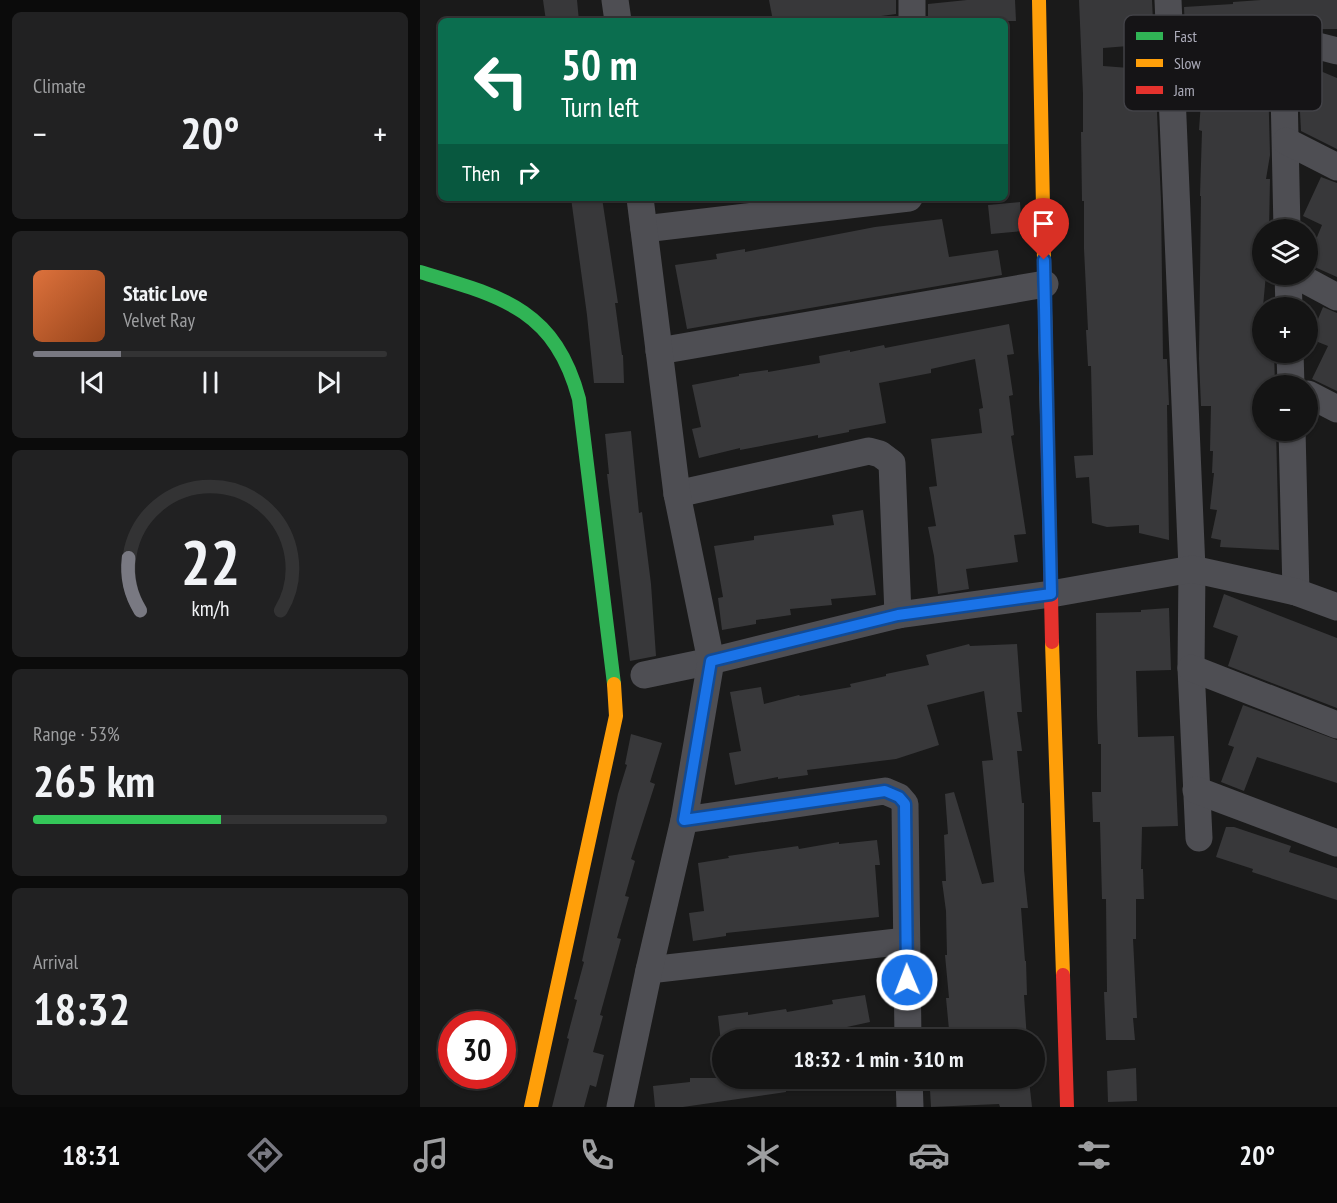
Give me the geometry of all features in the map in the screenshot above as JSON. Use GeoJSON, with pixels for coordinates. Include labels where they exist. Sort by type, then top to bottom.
{"type":"FeatureCollection","features":[{"type":"Feature","properties":{"kind":"street"},"geometry":{"type":"LineString","coordinates":[[615,0],[618,18]]}},
{"type":"Feature","properties":{"kind":"street"},"geometry":{"type":"LineString","coordinates":[[912,0],[912,18]]}},
{"type":"Feature","properties":{"kind":"street"},"geometry":{"type":"LineString","coordinates":[[1039,0],[1051,594],[1066,1107]]}},
{"type":"Feature","properties":{"kind":"street"},"geometry":{"type":"LineString","coordinates":[[1168,0],[1169,15]]}},
{"type":"Feature","properties":{"kind":"street"},"geometry":{"type":"LineString","coordinates":[[1322,47],[1337,51]]}},
{"type":"Feature","properties":{"kind":"street"},"geometry":{"type":"LineString","coordinates":[[1173,111],[1192,569],[1191,668],[1199,838]]}},
{"type":"Feature","properties":{"kind":"street"},"geometry":{"type":"LineString","coordinates":[[1285,111],[1287,219]]}},
{"type":"Feature","properties":{"kind":"street"},"geometry":{"type":"LineString","coordinates":[[1286,141],[1337,167]]}},
{"type":"Feature","properties":{"kind":"street"},"geometry":{"type":"LineString","coordinates":[[620,1107],[684,820],[711,661],[677,494],[640,201]]}},
{"type":"Feature","properties":{"kind":"street"},"geometry":{"type":"LineString","coordinates":[[644,229],[883,201]]}},
{"type":"Feature","properties":{"kind":"street"},"geometry":{"type":"LineString","coordinates":[[420,272],[454,282],[508,304],[534,319],[555,343],[569,366],[579,399],[616,716],[531,1107]]}},
{"type":"Feature","properties":{"kind":"street"},"geometry":{"type":"LineString","coordinates":[[659,351],[1045,284]]}},
{"type":"Feature","properties":{"kind":"street"},"geometry":{"type":"LineString","coordinates":[[1315,285],[1337,297]]}},
{"type":"Feature","properties":{"kind":"street"},"geometry":{"type":"LineString","coordinates":[[1318,399],[1337,409]]}},
{"type":"Feature","properties":{"kind":"street"},"geometry":{"type":"LineString","coordinates":[[1292,441],[1296,592]]}},
{"type":"Feature","properties":{"kind":"street"},"geometry":{"type":"LineString","coordinates":[[677,494],[869,451],[880,454],[892,463],[898,615]]}},
{"type":"Feature","properties":{"kind":"street"},"geometry":{"type":"LineString","coordinates":[[644,675],[898,615],[1051,594],[1192,569],[1296,592],[1337,607]]}},
{"type":"Feature","properties":{"kind":"street"},"geometry":{"type":"LineString","coordinates":[[1191,668],[1337,725]]}},
{"type":"Feature","properties":{"kind":"street"},"geometry":{"type":"LineString","coordinates":[[1196,790],[1337,843]]}},
{"type":"Feature","properties":{"kind":"street"},"geometry":{"type":"LineString","coordinates":[[684,820],[885,791],[892,793],[905,804],[908,1029]]}},
{"type":"Feature","properties":{"kind":"street"},"geometry":{"type":"LineString","coordinates":[[649,970],[906,941]]}},
{"type":"Feature","properties":{"kind":"street"},"geometry":{"type":"LineString","coordinates":[[909,1089],[910,1107]]}},
{"type":"Feature","properties":{"kind":"building"},"geometry":{"type":"Polygon","coordinates":[[[543,0],[577,0],[579,18],[546,18],[543,0]]]}},
{"type":"Feature","properties":{"kind":"building"},"geometry":{"type":"Polygon","coordinates":[[[769,0],[896,0],[896,14],[867,18],[772,18],[769,0]]]}},
{"type":"Feature","properties":{"kind":"building"},"geometry":{"type":"Polygon","coordinates":[[[967,0],[1015,0],[1016,21],[1008,21],[1008,18],[928,18],[928,4],[967,0]]]}},
{"type":"Feature","properties":{"kind":"building"},"geometry":{"type":"Polygon","coordinates":[[[1079,0],[1152,0],[1153,15],[1124,15],[1124,46],[1103,48],[1103,66],[1124,68],[1124,111],[1157,111],[1161,200],[1163,359],[1167,359],[1169,405],[1167,405],[1169,540],[1139,533],[1139,525],[1107,527],[1092,523],[1089,477],[1076,478],[1074,456],[1093,455],[1091,366],[1088,366],[1086,330],[1088,330],[1084,201],[1082,201],[1083,94],[1079,0]]]}},
{"type":"Feature","properties":{"kind":"building"},"geometry":{"type":"Polygon","coordinates":[[[1337,0],[1337,29],[1322,29],[1322,15],[1184,15],[1184,7],[1233,4],[1233,2],[1337,0]]]}},
{"type":"Feature","properties":{"kind":"building"},"geometry":{"type":"Polygon","coordinates":[[[1322,72],[1337,78],[1337,149],[1301,131],[1300,112],[1322,111],[1322,72]]]}},
{"type":"Feature","properties":{"kind":"building"},"geometry":{"type":"Polygon","coordinates":[[[1200,111],[1269,111],[1270,155],[1266,179],[1270,179],[1269,219],[1252,219],[1252,285],[1265,285],[1264,297],[1252,297],[1252,363],[1274,363],[1275,375],[1252,375],[1252,441],[1276,441],[1279,550],[1220,547],[1221,540],[1211,538],[1217,510],[1210,509],[1214,473],[1212,473],[1213,451],[1210,451],[1211,406],[1201,406],[1199,359],[1202,131],[1199,130],[1200,111]]]}},
{"type":"Feature","properties":{"kind":"building"},"geometry":{"type":"Polygon","coordinates":[[[1321,177],[1337,183],[1337,277],[1318,268],[1318,235],[1322,225],[1318,223],[1318,219],[1303,216],[1321,177]]]}},
{"type":"Feature","properties":{"kind":"building"},"geometry":{"type":"Polygon","coordinates":[[[571,201],[602,201],[618,303],[615,303],[623,355],[624,383],[594,383],[571,201]]]}},
{"type":"Feature","properties":{"kind":"building"},"geometry":{"type":"Polygon","coordinates":[[[1020,202],[1022,231],[991,234],[988,205],[1020,202]]]}},
{"type":"Feature","properties":{"kind":"building"},"geometry":{"type":"Polygon","coordinates":[[[942,219],[949,257],[998,250],[1002,275],[687,329],[675,265],[717,259],[716,254],[745,249],[745,252],[875,227],[942,219]]]}},
{"type":"Feature","properties":{"kind":"building"},"geometry":{"type":"Polygon","coordinates":[[[1323,307],[1337,313],[1337,391],[1318,382],[1318,375],[1314,375],[1328,346],[1318,342],[1318,319],[1323,307]]]}},
{"type":"Feature","properties":{"kind":"building"},"geometry":{"type":"Polygon","coordinates":[[[1009,324],[1014,354],[1007,355],[1013,395],[1009,396],[1014,435],[1011,436],[1026,534],[1014,535],[1018,562],[966,569],[969,589],[938,594],[928,527],[936,526],[929,487],[937,486],[931,439],[982,433],[979,409],[983,408],[975,359],[931,369],[931,373],[879,383],[886,423],[818,438],[818,435],[740,450],[740,448],[699,458],[692,429],[701,427],[692,385],[739,376],[739,374],[768,370],[768,372],[820,363],[819,356],[850,350],[850,352],[884,345],[885,348],[1009,324]]]}},
{"type":"Feature","properties":{"kind":"building"},"geometry":{"type":"Polygon","coordinates":[[[631,431],[639,513],[642,512],[651,584],[656,656],[630,661],[607,474],[609,474],[605,434],[631,431]]]}},
{"type":"Feature","properties":{"kind":"building"},"geometry":{"type":"Polygon","coordinates":[[[863,510],[876,595],[831,599],[832,605],[790,609],[791,615],[756,620],[756,624],[722,630],[718,598],[723,597],[714,546],[754,540],[754,536],[834,525],[832,515],[863,510]]]}},
{"type":"Feature","properties":{"kind":"building"},"geometry":{"type":"Polygon","coordinates":[[[1224,594],[1337,638],[1337,708],[1228,666],[1238,636],[1213,627],[1224,594]]]}},
{"type":"Feature","properties":{"kind":"building"},"geometry":{"type":"Polygon","coordinates":[[[1169,608],[1171,670],[1136,671],[1138,737],[1174,736],[1178,826],[1142,827],[1141,869],[1143,869],[1144,899],[1136,899],[1136,939],[1133,939],[1137,1018],[1133,1018],[1135,1040],[1106,1040],[1104,992],[1107,992],[1106,899],[1102,899],[1100,822],[1093,822],[1092,792],[1101,792],[1101,744],[1098,744],[1097,715],[1096,613],[1141,612],[1141,610],[1169,608]]]}},
{"type":"Feature","properties":{"kind":"building"},"geometry":{"type":"Polygon","coordinates":[[[969,644],[970,646],[1017,644],[1022,712],[1017,712],[1022,751],[1017,751],[1022,803],[1024,803],[1024,870],[1028,908],[1021,908],[1026,961],[1027,995],[1024,995],[1026,1029],[949,1029],[946,998],[949,998],[945,955],[947,955],[946,911],[942,881],[946,881],[944,835],[948,834],[945,794],[954,792],[982,884],[994,882],[982,761],[993,760],[984,691],[927,705],[939,745],[896,759],[807,770],[808,775],[778,779],[778,777],[735,785],[729,753],[741,751],[730,692],[761,687],[764,704],[799,695],[851,687],[850,684],[929,665],[926,655],[969,644]]]}},
{"type":"Feature","properties":{"kind":"building"},"geometry":{"type":"Polygon","coordinates":[[[1243,705],[1337,740],[1337,783],[1257,757],[1244,791],[1221,782],[1234,747],[1228,745],[1243,705]]]}},
{"type":"Feature","properties":{"kind":"building"},"geometry":{"type":"Polygon","coordinates":[[[631,734],[662,743],[650,782],[655,784],[631,859],[635,861],[625,896],[629,897],[617,938],[621,939],[600,1015],[603,1016],[593,1052],[604,1055],[596,1087],[590,1085],[584,1107],[552,1107],[569,1039],[567,1038],[577,1000],[574,999],[584,962],[582,961],[618,794],[627,765],[625,764],[631,734]]]}},
{"type":"Feature","properties":{"kind":"building"},"geometry":{"type":"Polygon","coordinates":[[[1226,827],[1234,827],[1291,846],[1289,852],[1337,868],[1337,900],[1252,872],[1253,869],[1216,857],[1226,827]]]}},
{"type":"Feature","properties":{"kind":"building"},"geometry":{"type":"Polygon","coordinates":[[[877,840],[880,865],[875,865],[879,917],[726,933],[726,936],[693,941],[689,913],[704,911],[698,863],[729,858],[728,856],[798,846],[799,849],[839,842],[839,844],[877,840]]]}},
{"type":"Feature","properties":{"kind":"building"},"geometry":{"type":"Polygon","coordinates":[[[865,995],[870,1022],[838,1029],[719,1029],[718,1016],[748,1012],[748,1015],[786,1009],[787,1012],[833,1004],[832,1000],[865,995]]]}},
{"type":"Feature","properties":{"kind":"building"},"geometry":{"type":"Polygon","coordinates":[[[1136,1068],[1137,1101],[1108,1102],[1107,1071],[1136,1068]]]}},
{"type":"Feature","properties":{"kind":"building"},"geometry":{"type":"Polygon","coordinates":[[[690,1078],[712,1078],[712,1089],[786,1089],[786,1092],[683,1107],[655,1107],[653,1086],[690,1082],[690,1078]]]}},
{"type":"Feature","properties":{"kind":"building"},"geometry":{"type":"Polygon","coordinates":[[[1030,1089],[1032,1107],[1000,1107],[999,1104],[931,1107],[930,1090],[1030,1089]]]}},
{"type":"Feature","properties":{"kind":"traffic: fast"},"geometry":{"type":"LineString","coordinates":[[420,272],[476,289],[521,311],[540,326],[555,345],[569,369],[579,399],[614,684]]}},
{"type":"Feature","properties":{"kind":"traffic: slow"},"geometry":{"type":"LineString","coordinates":[[1039,0],[1047,415]]}},
{"type":"Feature","properties":{"kind":"traffic: slow"},"geometry":{"type":"LineString","coordinates":[[1052,642],[1063,975]]}},
{"type":"Feature","properties":{"kind":"traffic: slow"},"geometry":{"type":"LineString","coordinates":[[531,1107],[616,716],[614,684]]}},
{"type":"Feature","properties":{"kind":"traffic: jam"},"geometry":{"type":"LineString","coordinates":[[1047,415],[1052,642]]}},
{"type":"Feature","properties":{"kind":"traffic: jam"},"geometry":{"type":"LineString","coordinates":[[1063,975],[1067,1107]]}},
{"type":"Feature","properties":{"kind":"route"},"geometry":{"type":"LineString","coordinates":[[907,980],[905,804],[899,797],[885,791],[684,820],[711,661],[898,615],[1051,594],[1044,260]]}}]}
